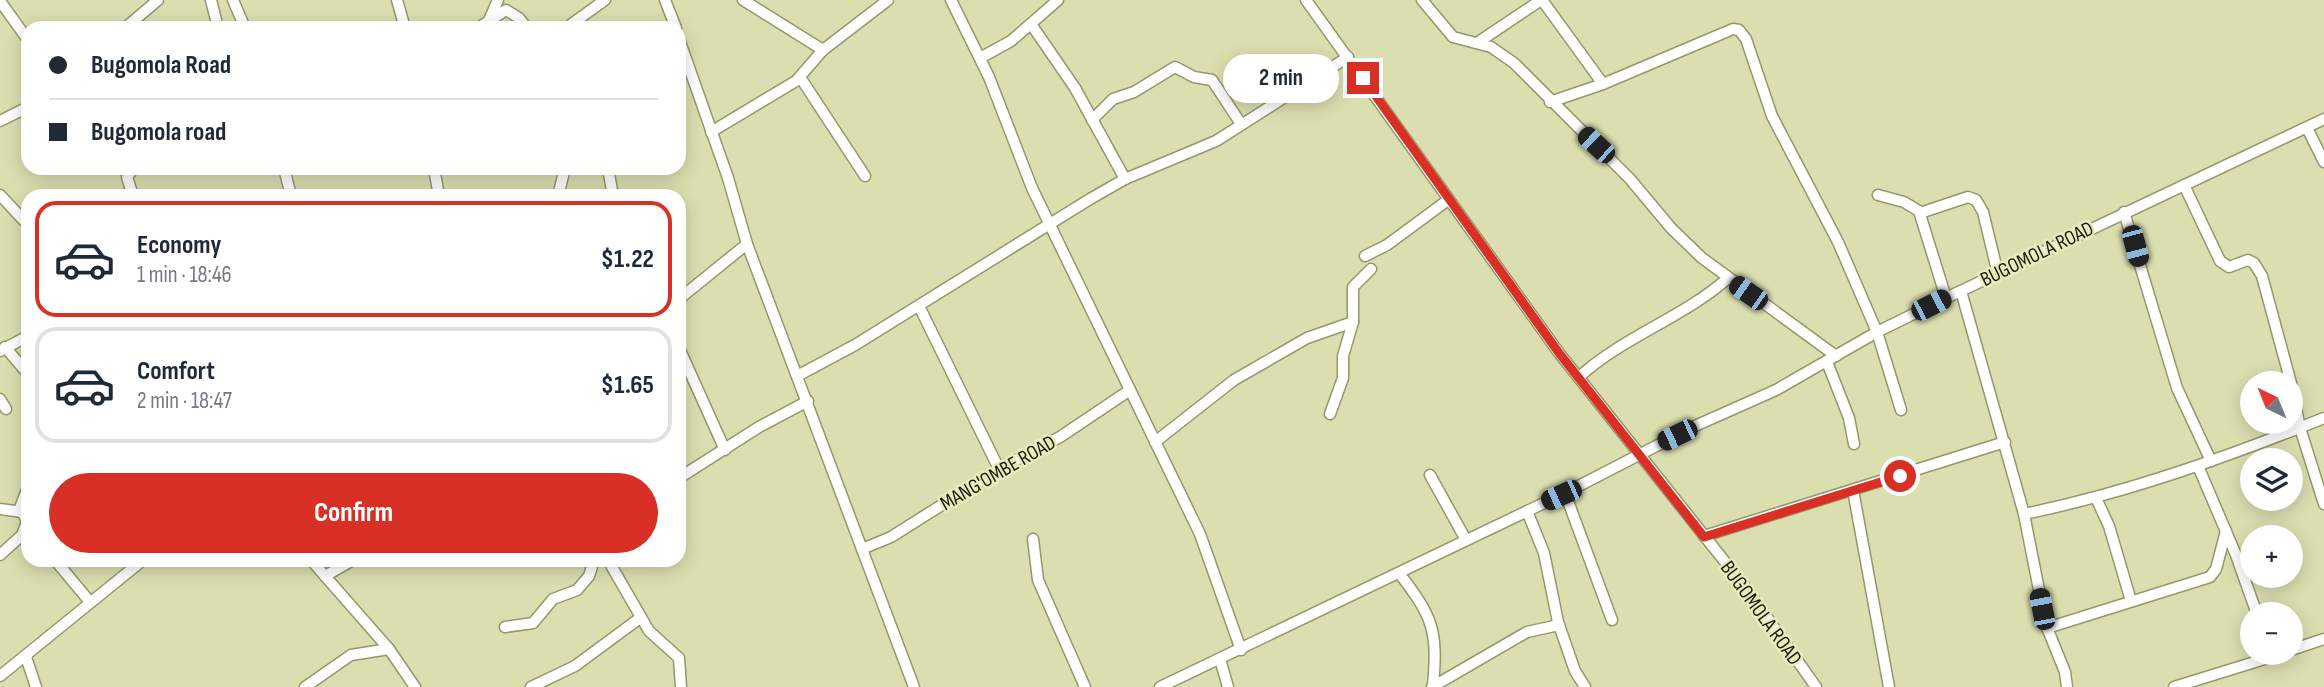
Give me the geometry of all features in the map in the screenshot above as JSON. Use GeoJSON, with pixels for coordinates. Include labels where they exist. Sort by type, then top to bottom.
{"type":"FeatureCollection","features":[{"type":"Feature","properties":{"kind":"street"},"geometry":{"type":"LineString","coordinates":[[134,21],[160,0]]}},
{"type":"Feature","properties":{"kind":"street"},"geometry":{"type":"LineString","coordinates":[[211,0],[216,21]]}},
{"type":"Feature","properties":{"kind":"street"},"geometry":{"type":"LineString","coordinates":[[233,0],[242,21]]}},
{"type":"Feature","properties":{"kind":"street"},"geometry":{"type":"LineString","coordinates":[[397,0],[403,21]]}},
{"type":"Feature","properties":{"kind":"street"},"geometry":{"type":"LineString","coordinates":[[489,21],[498,0]]}},
{"type":"Feature","properties":{"kind":"street"},"geometry":{"type":"LineString","coordinates":[[576,21],[605,0]]}},
{"type":"Feature","properties":{"kind":"street"},"geometry":{"type":"LineString","coordinates":[[664,0],[673,21]]}},
{"type":"Feature","properties":{"kind":"street"},"geometry":{"type":"LineString","coordinates":[[743,0],[823,50]]}},
{"type":"Feature","properties":{"kind":"street"},"geometry":{"type":"LineString","coordinates":[[711,132],[800,77],[823,50],[888,0]]}},
{"type":"Feature","properties":{"kind":"street"},"geometry":{"type":"LineString","coordinates":[[951,0],[980,58],[1013,146],[1209,556],[1241,650]]}},
{"type":"Feature","properties":{"kind":"street"},"geometry":{"type":"LineString","coordinates":[[980,58],[1011,41],[1058,0]]}},
{"type":"Feature","properties":{"kind":"street","name":"BUGOMOLA ROAD"},"geometry":{"type":"LineString","coordinates":[[1306,0],[1448,200],[1579,377],[1749,592],[1816,687]]}},
{"type":"Feature","properties":{"kind":"street"},"geometry":{"type":"LineString","coordinates":[[1422,0],[1453,37],[1491,47],[1508,58],[1630,179],[1684,241],[1727,279],[1832,359],[1854,443]]}},
{"type":"Feature","properties":{"kind":"street"},"geometry":{"type":"LineString","coordinates":[[1477,43],[1541,0],[1603,84]]}},
{"type":"Feature","properties":{"kind":"street"},"geometry":{"type":"LineString","coordinates":[[0,1],[21,30]]}},
{"type":"Feature","properties":{"kind":"street"},"geometry":{"type":"LineString","coordinates":[[489,21],[501,11],[508,10],[520,21]]}},
{"type":"Feature","properties":{"kind":"street"},"geometry":{"type":"LineString","coordinates":[[1031,24],[1075,88],[1125,179]]}},
{"type":"Feature","properties":{"kind":"street"},"geometry":{"type":"LineString","coordinates":[[1550,102],[1603,84],[1733,29],[1739,30],[1746,39],[1772,116],[1838,242],[1877,332],[1902,410]]}},
{"type":"Feature","properties":{"kind":"street"},"geometry":{"type":"LineString","coordinates":[[799,375],[856,345],[1125,179],[1216,141],[1348,57]]}},
{"type":"Feature","properties":{"kind":"street"},"geometry":{"type":"LineString","coordinates":[[686,59],[747,244],[799,375],[914,687]]}},
{"type":"Feature","properties":{"kind":"street"},"geometry":{"type":"LineString","coordinates":[[1092,120],[1115,97],[1135,92],[1175,67],[1194,77],[1212,80],[1241,124]]}},
{"type":"Feature","properties":{"kind":"street"},"geometry":{"type":"LineString","coordinates":[[800,77],[865,176]]}},
{"type":"Feature","properties":{"kind":"street"},"geometry":{"type":"LineString","coordinates":[[0,121],[21,111]]}},
{"type":"Feature","properties":{"kind":"street","name":"BUGOMOLA ROAD"},"geometry":{"type":"LineString","coordinates":[[1160,687],[1565,493],[1640,453],[1776,390],[1877,332],[1946,298],[2324,119]]}},
{"type":"Feature","properties":{"kind":"street"},"geometry":{"type":"LineString","coordinates":[[2307,128],[2324,162]]}},
{"type":"Feature","properties":{"kind":"street"},"geometry":{"type":"LineString","coordinates":[[2184,185],[2220,261],[2230,267],[2236,262],[2248,260],[2262,276],[2288,371]]}},
{"type":"Feature","properties":{"kind":"street"},"geometry":{"type":"LineString","coordinates":[[0,195],[21,218]]}},
{"type":"Feature","properties":{"kind":"street"},"geometry":{"type":"LineString","coordinates":[[1878,195],[1907,204],[1920,213],[1946,298]]}},
{"type":"Feature","properties":{"kind":"street"},"geometry":{"type":"LineString","coordinates":[[1920,213],[1968,197],[1976,200],[1983,212],[1998,274]]}},
{"type":"Feature","properties":{"kind":"street"},"geometry":{"type":"LineString","coordinates":[[1366,256],[1387,245],[1448,200]]}},
{"type":"Feature","properties":{"kind":"street"},"geometry":{"type":"LineString","coordinates":[[2123,212],[2177,388],[2211,461]]}},
{"type":"Feature","properties":{"kind":"street"},"geometry":{"type":"LineString","coordinates":[[686,293],[747,244]]}},
{"type":"Feature","properties":{"kind":"street"},"geometry":{"type":"LineString","coordinates":[[1330,414],[1342,381],[1343,356],[1353,322],[1353,287],[1371,269]]}},
{"type":"Feature","properties":{"kind":"street"},"geometry":{"type":"LineString","coordinates":[[1579,377],[1600,358],[1678,315],[1727,279]]}},
{"type":"Feature","properties":{"kind":"street"},"geometry":{"type":"LineString","coordinates":[[1961,291],[2024,514],[2047,628],[2065,672],[2067,687]]}},
{"type":"Feature","properties":{"kind":"street"},"geometry":{"type":"LineString","coordinates":[[919,306],[999,469]]}},
{"type":"Feature","properties":{"kind":"street"},"geometry":{"type":"LineString","coordinates":[[1155,442],[1214,394],[1278,353],[1307,338],[1353,322]]}},
{"type":"Feature","properties":{"kind":"street"},"geometry":{"type":"LineString","coordinates":[[21,340],[3,349],[21,367]]}},
{"type":"Feature","properties":{"kind":"street"},"geometry":{"type":"LineString","coordinates":[[686,364],[725,450]]}},
{"type":"Feature","properties":{"kind":"street","name":"MANG'OMBE ROAD"},"geometry":{"type":"LineString","coordinates":[[862,549],[891,537],[999,469],[1060,437],[1129,390]]}},
{"type":"Feature","properties":{"kind":"street"},"geometry":{"type":"LineString","coordinates":[[686,474],[759,427],[808,401]]}},
{"type":"Feature","properties":{"kind":"street"},"geometry":{"type":"LineString","coordinates":[[2303,427],[2324,418]]}},
{"type":"Feature","properties":{"kind":"street"},"geometry":{"type":"LineString","coordinates":[[2024,514],[2096,498],[2198,466],[2284,434]]}},
{"type":"Feature","properties":{"kind":"street"},"geometry":{"type":"LineString","coordinates":[[2302,434],[2324,504]]}},
{"type":"Feature","properties":{"kind":"street","name":"BUGOMOLA ROAD"},"geometry":{"type":"LineString","coordinates":[[1704,537],[2005,442]]}},
{"type":"Feature","properties":{"kind":"street"},"geometry":{"type":"LineString","coordinates":[[2198,466],[2252,602]]}},
{"type":"Feature","properties":{"kind":"street"},"geometry":{"type":"LineString","coordinates":[[1430,475],[1466,540]]}},
{"type":"Feature","properties":{"kind":"street"},"geometry":{"type":"LineString","coordinates":[[1853,490],[1889,687]]}},
{"type":"Feature","properties":{"kind":"street"},"geometry":{"type":"LineString","coordinates":[[1565,493],[1612,620]]}},
{"type":"Feature","properties":{"kind":"street"},"geometry":{"type":"LineString","coordinates":[[2096,498],[2109,526],[2131,601]]}},
{"type":"Feature","properties":{"kind":"street"},"geometry":{"type":"LineString","coordinates":[[0,509],[21,517]]}},
{"type":"Feature","properties":{"kind":"street"},"geometry":{"type":"LineString","coordinates":[[1527,511],[1544,553],[1548,583],[1559,625],[1576,671],[1585,687]]}},
{"type":"Feature","properties":{"kind":"street"},"geometry":{"type":"LineString","coordinates":[[2047,628],[2210,577],[2217,569],[2225,531]]}},
{"type":"Feature","properties":{"kind":"street"},"geometry":{"type":"LineString","coordinates":[[0,555],[21,536]]}},
{"type":"Feature","properties":{"kind":"street"},"geometry":{"type":"LineString","coordinates":[[1032,539],[1038,580],[1085,687]]}},
{"type":"Feature","properties":{"kind":"street"},"geometry":{"type":"LineString","coordinates":[[61,567],[90,602]]}},
{"type":"Feature","properties":{"kind":"street"},"geometry":{"type":"LineString","coordinates":[[0,676],[134,567]]}},
{"type":"Feature","properties":{"kind":"street"},"geometry":{"type":"LineString","coordinates":[[317,567],[389,649],[415,687]]}},
{"type":"Feature","properties":{"kind":"street"},"geometry":{"type":"LineString","coordinates":[[325,576],[341,567]]}},
{"type":"Feature","properties":{"kind":"street"},"geometry":{"type":"LineString","coordinates":[[505,627],[537,620],[553,599],[578,590],[589,576],[592,567]]}},
{"type":"Feature","properties":{"kind":"street"},"geometry":{"type":"LineString","coordinates":[[612,567],[653,636],[680,660],[681,687]]}},
{"type":"Feature","properties":{"kind":"street"},"geometry":{"type":"LineString","coordinates":[[1399,573],[1422,603],[1434,631],[1436,651],[1432,687]]}},
{"type":"Feature","properties":{"kind":"street"},"geometry":{"type":"LineString","coordinates":[[531,687],[575,666],[640,618]]}},
{"type":"Feature","properties":{"kind":"street"},"geometry":{"type":"LineString","coordinates":[[1432,687],[1527,632],[1559,625]]}},
{"type":"Feature","properties":{"kind":"street"},"geometry":{"type":"LineString","coordinates":[[2303,646],[2324,639]]}},
{"type":"Feature","properties":{"kind":"street"},"geometry":{"type":"LineString","coordinates":[[304,687],[351,655],[389,649]]}},
{"type":"Feature","properties":{"kind":"street"},"geometry":{"type":"LineString","coordinates":[[26,657],[36,687]]}},
{"type":"Feature","properties":{"kind":"street"},"geometry":{"type":"LineString","coordinates":[[1220,659],[1228,687]]}},
{"type":"Feature","properties":{"kind":"street"},"geometry":{"type":"LineString","coordinates":[[2174,687],[2240,665]]}},
{"type":"Feature","properties":{"kind":"route"},"geometry":{"type":"LineString","coordinates":[[1363,78],[1559,353],[1617,423],[1704,537],[1774,513],[1900,476]]}}]}
